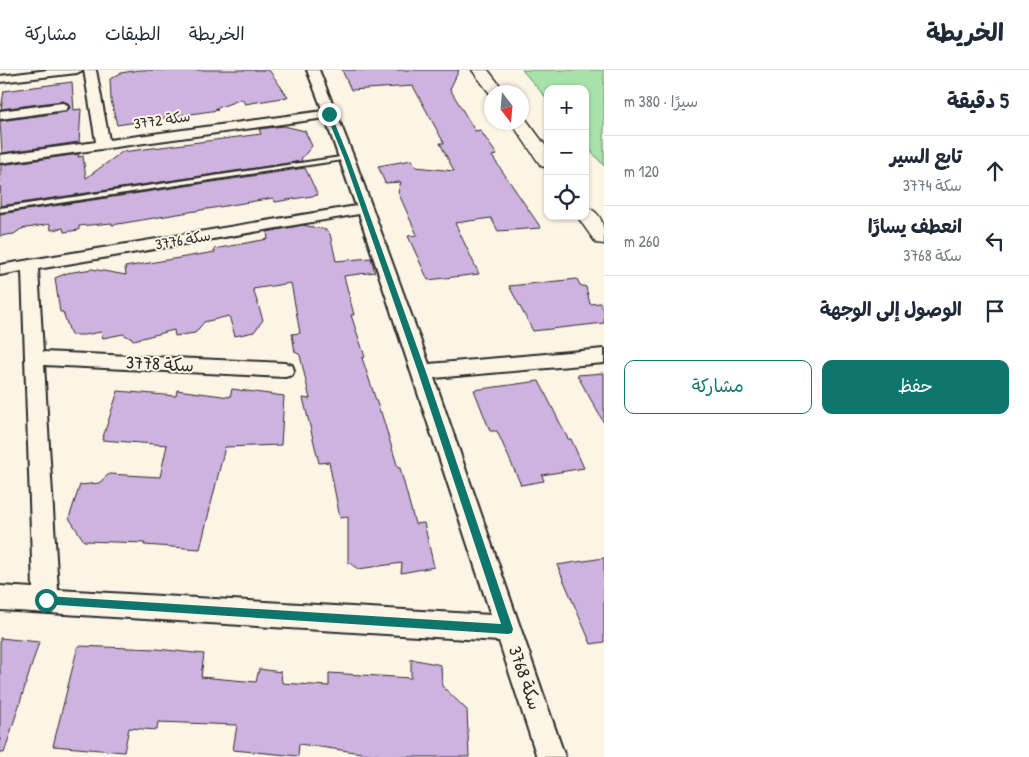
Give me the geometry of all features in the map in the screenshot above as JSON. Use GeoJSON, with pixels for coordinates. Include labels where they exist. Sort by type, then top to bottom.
{"type":"FeatureCollection","features":[{"type":"Feature","properties":{"kind":"street"},"geometry":{"type":"LineString","coordinates":[[0,79],[15,74],[77,70]]}},
{"type":"Feature","properties":{"kind":"street"},"geometry":{"type":"LineString","coordinates":[[90,70],[103,145]]}},
{"type":"Feature","properties":{"kind":"street","name":"سكة 3768"},"geometry":{"type":"LineString","coordinates":[[314,70],[422,372],[551,757]]}},
{"type":"Feature","properties":{"kind":"street"},"geometry":{"type":"LineString","coordinates":[[480,70],[492,85]]}},
{"type":"Feature","properties":{"kind":"street"},"geometry":{"type":"LineString","coordinates":[[0,115],[62,107]]}},
{"type":"Feature","properties":{"kind":"street","name":"سكة 3772"},"geometry":{"type":"LineString","coordinates":[[0,159],[329,114]]}},
{"type":"Feature","properties":{"kind":"street"},"geometry":{"type":"LineString","coordinates":[[525,130],[544,156]]}},
{"type":"Feature","properties":{"kind":"street","name":"سكة 3776"},"geometry":{"type":"LineString","coordinates":[[0,270],[365,209]]}},
{"type":"Feature","properties":{"kind":"street"},"geometry":{"type":"LineString","coordinates":[[589,218],[604,238]]}},
{"type":"Feature","properties":{"kind":"street"},"geometry":{"type":"LineString","coordinates":[[30,265],[46,600]]}},
{"type":"Feature","properties":{"kind":"street"},"geometry":{"type":"LineString","coordinates":[[422,372],[604,356]]}},
{"type":"Feature","properties":{"kind":"street","name":"سكة 3778"},"geometry":{"type":"LineString","coordinates":[[35,358],[285,370]]}},
{"type":"Feature","properties":{"kind":"street"},"geometry":{"type":"LineString","coordinates":[[0,598],[508,629]]}},
{"type":"Feature","properties":{"kind":"lane"},"geometry":{"type":"LineString","coordinates":[[0,210],[347,158]]}},
{"type":"Feature","properties":{"kind":"green space"},"geometry":{"type":"Polygon","coordinates":[[[522,70],[604,70],[604,166],[589,149],[589,85],[544,85],[544,95],[522,70]]]}},
{"type":"Feature","properties":{"kind":"building"},"geometry":{"type":"Polygon","coordinates":[[[139,70],[269,70],[288,97],[245,104],[242,99],[215,109],[218,110],[117,125],[111,100],[110,79],[121,73],[139,70]]]}},
{"type":"Feature","properties":{"kind":"building"},"geometry":{"type":"Polygon","coordinates":[[[342,70],[459,70],[450,89],[475,131],[480,130],[497,155],[492,156],[541,228],[498,231],[491,218],[455,223],[479,274],[428,280],[408,236],[417,235],[398,192],[401,182],[385,183],[378,166],[412,160],[416,167],[454,171],[440,143],[444,143],[413,86],[351,90],[342,70]]]}},
{"type":"Feature","properties":{"kind":"building"},"geometry":{"type":"Polygon","coordinates":[[[72,82],[74,110],[81,109],[79,142],[2,153],[0,121],[66,112],[70,108],[68,103],[62,101],[1,109],[4,91],[72,82]]]}},
{"type":"Feature","properties":{"kind":"building"},"geometry":{"type":"Polygon","coordinates":[[[284,126],[305,131],[312,146],[301,159],[302,161],[0,206],[1,165],[79,154],[78,157],[83,156],[86,178],[122,152],[261,134],[259,129],[284,126]]]}},
{"type":"Feature","properties":{"kind":"building"},"geometry":{"type":"Polygon","coordinates":[[[305,168],[318,195],[275,202],[273,198],[112,225],[112,223],[79,226],[79,230],[64,232],[63,228],[51,230],[50,224],[21,229],[14,234],[0,236],[0,214],[305,168]]]}},
{"type":"Feature","properties":{"kind":"building"},"geometry":{"type":"Polygon","coordinates":[[[303,225],[326,230],[330,234],[336,261],[371,258],[375,272],[344,276],[354,315],[351,315],[365,357],[362,358],[398,468],[400,468],[415,524],[424,523],[434,567],[401,573],[402,563],[358,569],[348,562],[348,517],[340,518],[329,462],[319,463],[303,398],[310,399],[300,355],[295,352],[292,334],[300,333],[291,283],[253,289],[263,320],[254,332],[235,336],[229,316],[204,322],[195,333],[175,336],[174,330],[134,340],[123,334],[103,338],[101,332],[71,335],[63,312],[60,312],[55,278],[67,273],[92,269],[126,275],[125,267],[215,252],[214,249],[268,239],[267,232],[303,225]]]}},
{"type":"Feature","properties":{"kind":"building"},"geometry":{"type":"Polygon","coordinates":[[[577,279],[580,285],[586,287],[590,304],[600,303],[604,310],[604,323],[533,331],[509,286],[577,279]]]}},
{"type":"Feature","properties":{"kind":"building"},"geometry":{"type":"Polygon","coordinates":[[[604,373],[604,423],[577,375],[604,373]]]}},
{"type":"Feature","properties":{"kind":"building"},"geometry":{"type":"Polygon","coordinates":[[[539,381],[568,439],[571,439],[584,468],[542,475],[544,481],[521,485],[497,431],[490,431],[474,390],[539,381]]]}},
{"type":"Feature","properties":{"kind":"building"},"geometry":{"type":"Polygon","coordinates":[[[232,389],[284,396],[281,445],[225,447],[200,549],[144,545],[145,543],[84,541],[69,518],[80,485],[99,483],[109,474],[160,477],[167,445],[102,440],[118,391],[176,396],[177,390],[230,397],[232,389]]]}},
{"type":"Feature","properties":{"kind":"building"},"geometry":{"type":"Polygon","coordinates":[[[604,558],[604,642],[591,644],[557,565],[604,558]]]}},
{"type":"Feature","properties":{"kind":"building"},"geometry":{"type":"Polygon","coordinates":[[[0,638],[39,642],[4,753],[0,752],[0,638]]]}},
{"type":"Feature","properties":{"kind":"building"},"geometry":{"type":"Polygon","coordinates":[[[78,646],[157,649],[204,654],[201,677],[256,682],[259,669],[281,672],[282,683],[329,686],[329,673],[411,678],[411,659],[441,665],[442,686],[467,710],[469,757],[390,757],[299,744],[298,756],[233,750],[237,725],[158,722],[157,730],[129,728],[124,752],[53,746],[78,646]]]}},
{"type":"Feature","properties":{"kind":"route"},"geometry":{"type":"LineString","coordinates":[[46,600],[508,629],[422,372],[347,158],[329,114]]}}]}
